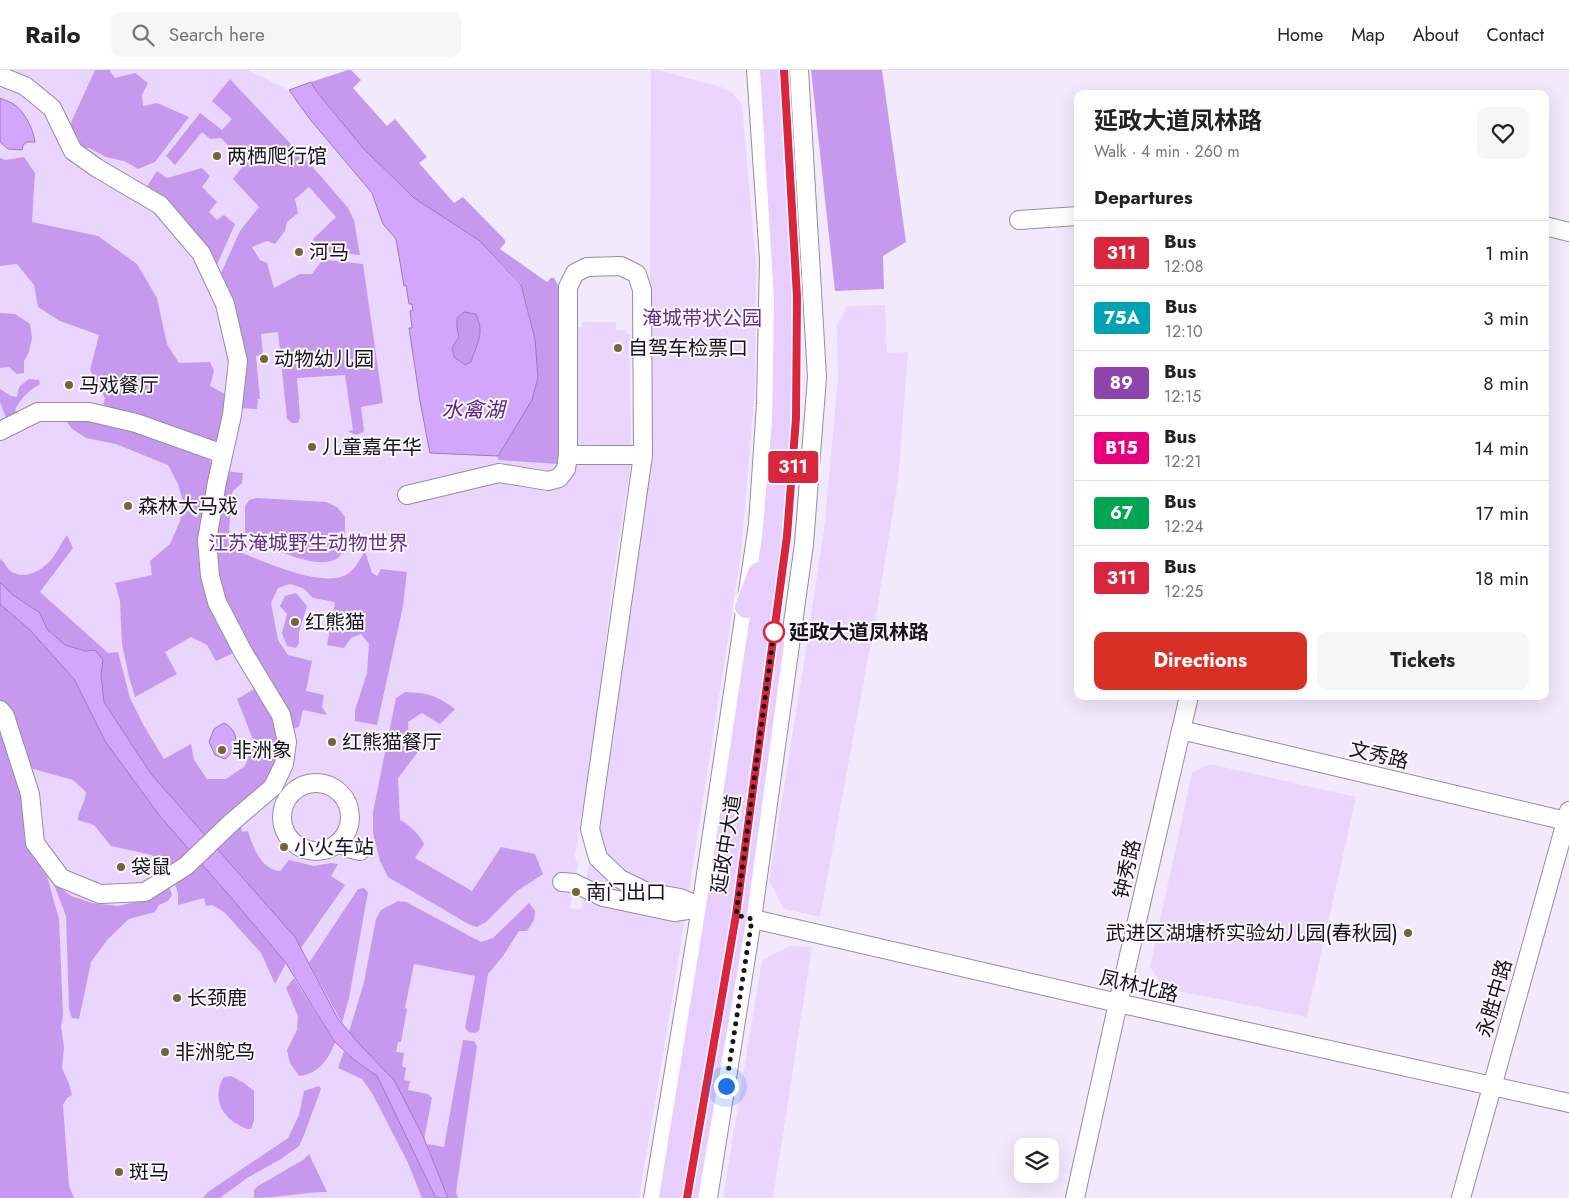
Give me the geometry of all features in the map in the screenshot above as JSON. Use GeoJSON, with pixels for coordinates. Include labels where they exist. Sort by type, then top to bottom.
{"type":"FeatureCollection","features":[{"type":"Feature","properties":{"kind":"main road","name":"延政中大道"},"geometry":{"type":"LineString","coordinates":[[687,1198],[726,914],[774,532],[783,420],[785,301],[771,70]]}},
{"type":"Feature","properties":{"kind":"main road","name":"延政中大道"},"geometry":{"type":"LineString","coordinates":[[670,1198],[726,914],[787,536],[796,418],[797,297],[784,70]]}},
{"type":"Feature","properties":{"kind":"main road"},"geometry":{"type":"LineString","coordinates":[[746,607],[774,532]]}},
{"type":"Feature","properties":{"kind":"street"},"geometry":{"type":"LineString","coordinates":[[708,1198],[746,607],[758,524],[766,394],[768,259],[756,70]]}},
{"type":"Feature","properties":{"kind":"street"},"geometry":{"type":"LineString","coordinates":[[653,1198],[726,914],[804,544],[816,377],[799,70]]}},
{"type":"Feature","properties":{"kind":"street"},"geometry":{"type":"LineString","coordinates":[[0,76],[25,86],[52,108],[73,151],[97,168],[160,205],[201,253],[225,304],[238,361],[232,415],[216,482],[207,540],[210,576],[217,602],[243,652],[281,715],[287,742],[284,764],[273,787],[232,822],[186,866],[145,892],[100,894],[60,878],[35,843],[30,794],[5,716],[0,710]]}},
{"type":"Feature","properties":{"kind":"street"},"geometry":{"type":"LineString","coordinates":[[1019,220],[1074,216]]}},
{"type":"Feature","properties":{"kind":"street"},"geometry":{"type":"LineString","coordinates":[[1549,227],[1569,232]]}},
{"type":"Feature","properties":{"kind":"street"},"geometry":{"type":"LineString","coordinates":[[407,495],[499,473],[548,482],[559,478],[566,469],[568,455],[568,287],[574,273],[587,267],[621,266],[637,274],[642,290],[643,456],[590,829],[598,858],[620,879],[647,892],[680,898],[726,914]]}},
{"type":"Feature","properties":{"kind":"street"},"geometry":{"type":"LineString","coordinates":[[0,431],[38,412],[89,412],[136,423],[224,454]]}},
{"type":"Feature","properties":{"kind":"street"},"geometry":{"type":"LineString","coordinates":[[568,455],[643,456]]}},
{"type":"Feature","properties":{"kind":"street","name":"钟秀路"},"geometry":{"type":"LineString","coordinates":[[1075,1198],[1188,700]]}},
{"type":"Feature","properties":{"kind":"street","name":"文秀路"},"geometry":{"type":"LineString","coordinates":[[1181,730],[1568,816]]}},
{"type":"Feature","properties":{"kind":"street"},"geometry":{"type":"LineString","coordinates":[[311,782],[333,787],[342,794],[348,803],[350,814],[345,836],[328,850],[317,852],[305,850],[295,844],[287,836],[282,826],[281,814],[287,798],[300,786],[311,782]]}},
{"type":"Feature","properties":{"kind":"street"},"geometry":{"type":"LineString","coordinates":[[273,787],[287,798]]}},
{"type":"Feature","properties":{"kind":"street","name":"永胜中路"},"geometry":{"type":"LineString","coordinates":[[1461,1198],[1568,816]]}},
{"type":"Feature","properties":{"kind":"street"},"geometry":{"type":"LineString","coordinates":[[340,842],[348,848],[360,851]]}},
{"type":"Feature","properties":{"kind":"street"},"geometry":{"type":"LineString","coordinates":[[562,882],[574,884],[603,897],[674,912],[726,914]]}},
{"type":"Feature","properties":{"kind":"street","name":"凤林北路"},"geometry":{"type":"LineString","coordinates":[[726,914],[1569,1103]]}},
{"type":"Feature","properties":{"kind":"green space","name":"江苏淹城野生动物世界"},"geometry":{"type":"Polygon","coordinates":[[[0,70],[248,70],[289,90],[311,82],[317,92],[553,327],[582,327],[582,322],[616,322],[616,330],[626,330],[626,334],[630,334],[631,463],[613,577],[597,719],[575,856],[578,865],[570,908],[582,910],[649,465],[651,70],[658,70],[721,87],[732,92],[742,105],[756,264],[755,389],[741,554],[675,981],[639,1198],[0,1198],[0,70]]]}},
{"type":"Feature","properties":{"kind":"green space"},"geometry":{"type":"Polygon","coordinates":[[[95,70],[111,70],[115,78],[135,73],[148,83],[142,95],[143,106],[157,103],[189,117],[155,162],[138,169],[124,161],[106,157],[89,148],[77,150],[69,127],[95,70]]]}},
{"type":"Feature","properties":{"kind":"green space"},"geometry":{"type":"Polygon","coordinates":[[[351,70],[361,80],[353,88],[387,126],[395,119],[427,157],[419,163],[454,203],[463,197],[505,240],[500,249],[547,282],[554,278],[558,285],[559,464],[498,460],[535,339],[521,284],[480,241],[414,198],[363,148],[311,82],[351,70]]]}},
{"type":"Feature","properties":{"kind":"green space"},"geometry":{"type":"Polygon","coordinates":[[[811,70],[882,70],[906,242],[883,256],[884,289],[835,291],[811,70]]]}},
{"type":"Feature","properties":{"kind":"green space"},"geometry":{"type":"Polygon","coordinates":[[[230,79],[319,174],[348,208],[354,220],[360,255],[328,252],[319,248],[313,239],[336,217],[309,187],[295,199],[298,213],[287,222],[285,231],[275,244],[267,241],[252,247],[260,260],[267,263],[274,288],[300,274],[312,274],[320,263],[327,260],[363,264],[383,403],[361,407],[364,431],[360,434],[348,431],[353,430],[345,375],[297,378],[300,417],[298,423],[292,423],[287,419],[278,332],[261,334],[263,355],[256,356],[260,399],[258,399],[257,409],[241,408],[231,301],[221,273],[240,231],[259,207],[233,179],[245,163],[221,138],[210,139],[202,132],[175,165],[166,156],[200,113],[222,130],[232,119],[212,101],[230,79]]]}},
{"type":"Feature","properties":{"kind":"green space"},"geometry":{"type":"Polygon","coordinates":[[[24,157],[35,173],[32,222],[98,236],[137,264],[157,298],[167,344],[179,363],[210,362],[214,371],[210,386],[227,395],[224,420],[218,440],[209,442],[102,411],[105,398],[90,370],[99,335],[60,321],[38,307],[34,285],[17,264],[0,266],[0,158],[5,160],[24,157]]]}},
{"type":"Feature","properties":{"kind":"green space"},"geometry":{"type":"Polygon","coordinates":[[[202,168],[210,176],[202,187],[217,202],[209,212],[217,220],[224,215],[235,224],[216,267],[144,191],[157,171],[167,178],[202,168]]]}},
{"type":"Feature","properties":{"kind":"green space"},"geometry":{"type":"Polygon","coordinates":[[[885,305],[887,353],[908,352],[898,480],[878,604],[820,917],[784,909],[769,880],[825,522],[838,377],[837,325],[847,306],[885,305]]]}},
{"type":"Feature","properties":{"kind":"green space"},"geometry":{"type":"Polygon","coordinates":[[[464,312],[476,314],[480,328],[479,338],[471,362],[465,365],[454,357],[452,348],[459,337],[457,318],[464,312]]]}},
{"type":"Feature","properties":{"kind":"green space"},"geometry":{"type":"Polygon","coordinates":[[[0,313],[15,314],[30,324],[32,338],[29,352],[24,361],[24,373],[17,374],[9,367],[0,368],[0,313]]]}},
{"type":"Feature","properties":{"kind":"green space"},"geometry":{"type":"Polygon","coordinates":[[[29,379],[39,380],[40,384],[28,392],[20,402],[15,410],[17,411],[15,419],[7,421],[0,402],[0,389],[11,396],[17,397],[19,387],[29,379]]]}},
{"type":"Feature","properties":{"kind":"green space"},"geometry":{"type":"Polygon","coordinates":[[[66,417],[107,421],[208,456],[212,466],[200,541],[236,652],[216,661],[207,645],[191,637],[165,652],[177,674],[135,697],[122,644],[120,601],[115,583],[152,575],[150,561],[170,544],[180,521],[183,501],[178,484],[168,465],[116,444],[86,438],[72,429],[66,421],[66,417]]]}},
{"type":"Feature","properties":{"kind":"green space"},"geometry":{"type":"Polygon","coordinates":[[[225,471],[243,473],[242,483],[233,491],[231,498],[230,542],[237,551],[292,572],[322,578],[335,578],[346,575],[359,561],[365,551],[372,573],[377,576],[381,569],[407,572],[403,606],[377,725],[355,721],[355,710],[367,673],[369,644],[361,634],[351,638],[344,648],[327,645],[335,602],[313,598],[303,588],[290,584],[278,588],[271,603],[278,640],[288,655],[312,661],[306,691],[324,695],[322,707],[327,715],[303,710],[299,727],[293,729],[246,648],[226,601],[215,557],[217,513],[225,471]]]}},
{"type":"Feature","properties":{"kind":"green space"},"geometry":{"type":"Polygon","coordinates":[[[257,498],[326,502],[337,507],[345,517],[345,549],[338,558],[329,562],[318,562],[294,557],[250,539],[245,533],[245,506],[249,500],[257,498]]]}},
{"type":"Feature","properties":{"kind":"green space"},"geometry":{"type":"Polygon","coordinates":[[[67,535],[73,548],[40,592],[108,653],[118,652],[130,698],[164,759],[191,744],[194,760],[207,779],[226,779],[245,766],[254,742],[237,699],[259,686],[282,733],[275,776],[208,839],[151,774],[104,702],[101,675],[103,660],[95,650],[85,651],[65,645],[47,629],[40,613],[13,595],[0,582],[0,559],[15,574],[31,574],[49,562],[67,535]]]}},
{"type":"Feature","properties":{"kind":"green space"},"geometry":{"type":"Polygon","coordinates":[[[296,593],[307,606],[299,632],[299,643],[296,648],[287,646],[282,633],[287,614],[280,606],[285,596],[296,593]]]}},
{"type":"Feature","properties":{"kind":"green space"},"geometry":{"type":"Polygon","coordinates":[[[0,604],[30,630],[74,679],[105,741],[159,815],[192,852],[165,872],[160,869],[152,855],[111,846],[94,825],[78,820],[86,792],[73,780],[30,768],[10,714],[0,700],[0,604]]]}},
{"type":"Feature","properties":{"kind":"green space"},"geometry":{"type":"Polygon","coordinates":[[[405,692],[432,696],[455,709],[440,724],[422,713],[408,722],[409,739],[421,748],[398,778],[400,820],[414,830],[424,844],[415,858],[472,891],[501,847],[535,854],[543,874],[517,891],[486,922],[477,927],[470,925],[388,877],[380,861],[373,833],[373,812],[396,698],[405,692]]]}},
{"type":"Feature","properties":{"kind":"green space"},"geometry":{"type":"Polygon","coordinates":[[[0,726],[24,796],[30,853],[47,876],[59,919],[63,1015],[61,1027],[64,1047],[62,1068],[72,1095],[67,1098],[63,1105],[69,1186],[74,1198],[0,1198],[0,726]]]}},
{"type":"Feature","properties":{"kind":"green space"},"geometry":{"type":"Polygon","coordinates":[[[1210,764],[1356,797],[1307,1017],[1164,988],[1150,967],[1192,773],[1210,764]]]}},
{"type":"Feature","properties":{"kind":"green space"},"geometry":{"type":"Polygon","coordinates":[[[240,819],[242,832],[248,831],[259,857],[273,870],[280,871],[289,860],[314,866],[331,863],[338,864],[331,876],[345,885],[301,948],[295,937],[214,846],[240,819]]]}},
{"type":"Feature","properties":{"kind":"green space"},"geometry":{"type":"Polygon","coordinates":[[[201,863],[286,963],[275,984],[261,953],[224,912],[212,905],[206,906],[204,898],[178,905],[175,883],[201,863]]]}},
{"type":"Feature","properties":{"kind":"green space"},"geometry":{"type":"Polygon","coordinates":[[[53,882],[71,896],[92,903],[118,906],[149,899],[169,886],[172,895],[168,901],[159,905],[155,912],[129,919],[108,939],[91,962],[79,1019],[72,1018],[69,1009],[66,916],[53,882]]]}},
{"type":"Feature","properties":{"kind":"green space"},"geometry":{"type":"Polygon","coordinates":[[[364,888],[368,892],[349,998],[342,1023],[309,963],[358,889],[364,888]]]}},
{"type":"Feature","properties":{"kind":"green space"},"geometry":{"type":"Polygon","coordinates":[[[398,901],[406,902],[481,942],[493,938],[529,903],[535,911],[534,920],[527,931],[519,931],[503,956],[488,974],[479,1031],[475,1033],[469,1032],[465,1028],[475,976],[414,964],[405,1008],[407,1009],[401,1042],[398,1042],[396,1052],[404,1053],[402,1066],[406,1068],[404,1080],[410,1081],[408,1090],[428,1094],[432,1098],[424,1139],[362,1047],[349,1032],[364,982],[376,919],[381,910],[398,901]]]}},
{"type":"Feature","properties":{"kind":"green space"},"geometry":{"type":"Polygon","coordinates":[[[790,946],[812,947],[773,1198],[723,1198],[762,960],[790,946]]]}},
{"type":"Feature","properties":{"kind":"green space"},"geometry":{"type":"Polygon","coordinates":[[[294,978],[335,1043],[322,1065],[306,1075],[299,1076],[290,1063],[287,1050],[297,1030],[298,1016],[286,988],[294,978]]]}},
{"type":"Feature","properties":{"kind":"green space"},"geometry":{"type":"Polygon","coordinates":[[[463,1040],[474,1041],[477,1046],[456,1192],[458,1198],[448,1198],[427,1145],[444,1147],[463,1040]]]}},
{"type":"Feature","properties":{"kind":"green space"},"geometry":{"type":"Polygon","coordinates":[[[344,1051],[377,1076],[436,1198],[422,1198],[408,1163],[372,1093],[362,1079],[338,1068],[344,1051]]]}},
{"type":"Feature","properties":{"kind":"green space"},"geometry":{"type":"Polygon","coordinates":[[[231,1076],[254,1091],[254,1121],[251,1129],[244,1128],[231,1120],[222,1109],[219,1090],[224,1077],[231,1076]]]}},
{"type":"Feature","properties":{"kind":"green space"},"geometry":{"type":"Polygon","coordinates":[[[319,1086],[321,1089],[299,1146],[281,1159],[247,1178],[220,1198],[203,1198],[208,1192],[288,1138],[299,1115],[304,1091],[319,1086]]]}},
{"type":"Feature","properties":{"kind":"green space"},"geometry":{"type":"Polygon","coordinates":[[[309,1154],[327,1192],[254,1198],[254,1190],[258,1186],[303,1160],[309,1154]]]}},
{"type":"Feature","properties":{"kind":"water","name":"水禽湖"},"geometry":{"type":"Polygon","coordinates":[[[311,82],[363,148],[414,198],[480,241],[521,285],[535,339],[538,377],[532,400],[498,456],[430,453],[409,328],[412,328],[410,311],[413,310],[412,304],[409,304],[406,285],[404,286],[396,239],[383,224],[372,193],[309,118],[289,90],[311,82]],[[464,312],[457,318],[459,337],[452,348],[454,357],[465,365],[471,362],[479,338],[480,328],[476,314],[464,312]]]}},
{"type":"Feature","properties":{"kind":"water"},"geometry":{"type":"Polygon","coordinates":[[[0,98],[16,106],[30,125],[35,142],[27,142],[23,145],[22,150],[8,149],[0,142],[0,98]]]}},
{"type":"Feature","properties":{"kind":"water"},"geometry":{"type":"Polygon","coordinates":[[[0,582],[13,595],[40,613],[47,629],[65,645],[85,651],[95,650],[103,660],[101,675],[104,702],[151,774],[295,937],[338,1019],[394,1080],[423,1136],[448,1198],[436,1198],[377,1076],[353,1059],[334,1041],[286,963],[159,815],[105,741],[74,679],[30,630],[0,604],[0,582]]]}},
{"type":"Feature","properties":{"kind":"water"},"geometry":{"type":"Polygon","coordinates":[[[224,723],[233,731],[236,741],[233,750],[225,759],[215,755],[209,742],[214,729],[224,723]]]}},
{"type":"Feature","properties":{"kind":"bus line","name":"311"},"geometry":{"type":"LineString","coordinates":[[687,1198],[736,915],[787,536],[796,418],[797,297],[784,70]]}},
{"type":"Feature","properties":{"kind":"place","name":"两栖爬行馆"},"geometry":{"type":"Point","coordinates":[217,156]}},
{"type":"Feature","properties":{"kind":"place","name":"河马"},"geometry":{"type":"Point","coordinates":[299,252]}},
{"type":"Feature","properties":{"kind":"place","name":"自驾车检票口"},"geometry":{"type":"Point","coordinates":[618,348]}},
{"type":"Feature","properties":{"kind":"place","name":"动物幼儿园"},"geometry":{"type":"Point","coordinates":[264,359]}},
{"type":"Feature","properties":{"kind":"place","name":"马戏餐厅"},"geometry":{"type":"Point","coordinates":[69,385]}},
{"type":"Feature","properties":{"kind":"place","name":"儿童嘉年华"},"geometry":{"type":"Point","coordinates":[312,447]}},
{"type":"Feature","properties":{"kind":"place","name":"森林大马戏"},"geometry":{"type":"Point","coordinates":[128,506]}},
{"type":"Feature","properties":{"kind":"place","name":"红熊猫"},"geometry":{"type":"Point","coordinates":[295,622]}},
{"type":"Feature","properties":{"kind":"place","name":"延政大道凤林路"},"geometry":{"type":"Point","coordinates":[774,632]}},
{"type":"Feature","properties":{"kind":"place","name":"红熊猫餐厅"},"geometry":{"type":"Point","coordinates":[332,742]}},
{"type":"Feature","properties":{"kind":"place","name":"非洲象"},"geometry":{"type":"Point","coordinates":[222,750]}},
{"type":"Feature","properties":{"kind":"place","name":"小火车站"},"geometry":{"type":"Point","coordinates":[284,847]}},
{"type":"Feature","properties":{"kind":"place","name":"袋鼠"},"geometry":{"type":"Point","coordinates":[121,867]}},
{"type":"Feature","properties":{"kind":"place","name":"南门出口"},"geometry":{"type":"Point","coordinates":[576,892]}},
{"type":"Feature","properties":{"kind":"place","name":"武进区湖塘桥实验幼儿园(春秋园)"},"geometry":{"type":"Point","coordinates":[1408,933]}},
{"type":"Feature","properties":{"kind":"place","name":"长颈鹿"},"geometry":{"type":"Point","coordinates":[177,998]}},
{"type":"Feature","properties":{"kind":"place","name":"非洲鸵鸟"},"geometry":{"type":"Point","coordinates":[165,1052]}},
{"type":"Feature","properties":{"kind":"place","name":"斑马"},"geometry":{"type":"Point","coordinates":[119,1172]}},
{"type":"Feature","properties":{"kind":"route"},"geometry":{"type":"LineString","coordinates":[[726,1086],[752,919],[736,915],[774,632]]}},
{"type":"Feature","properties":{"kind":"park label","name":"淹城带状公园"},"geometry":{"type":"Point","coordinates":[702,318]}}]}
